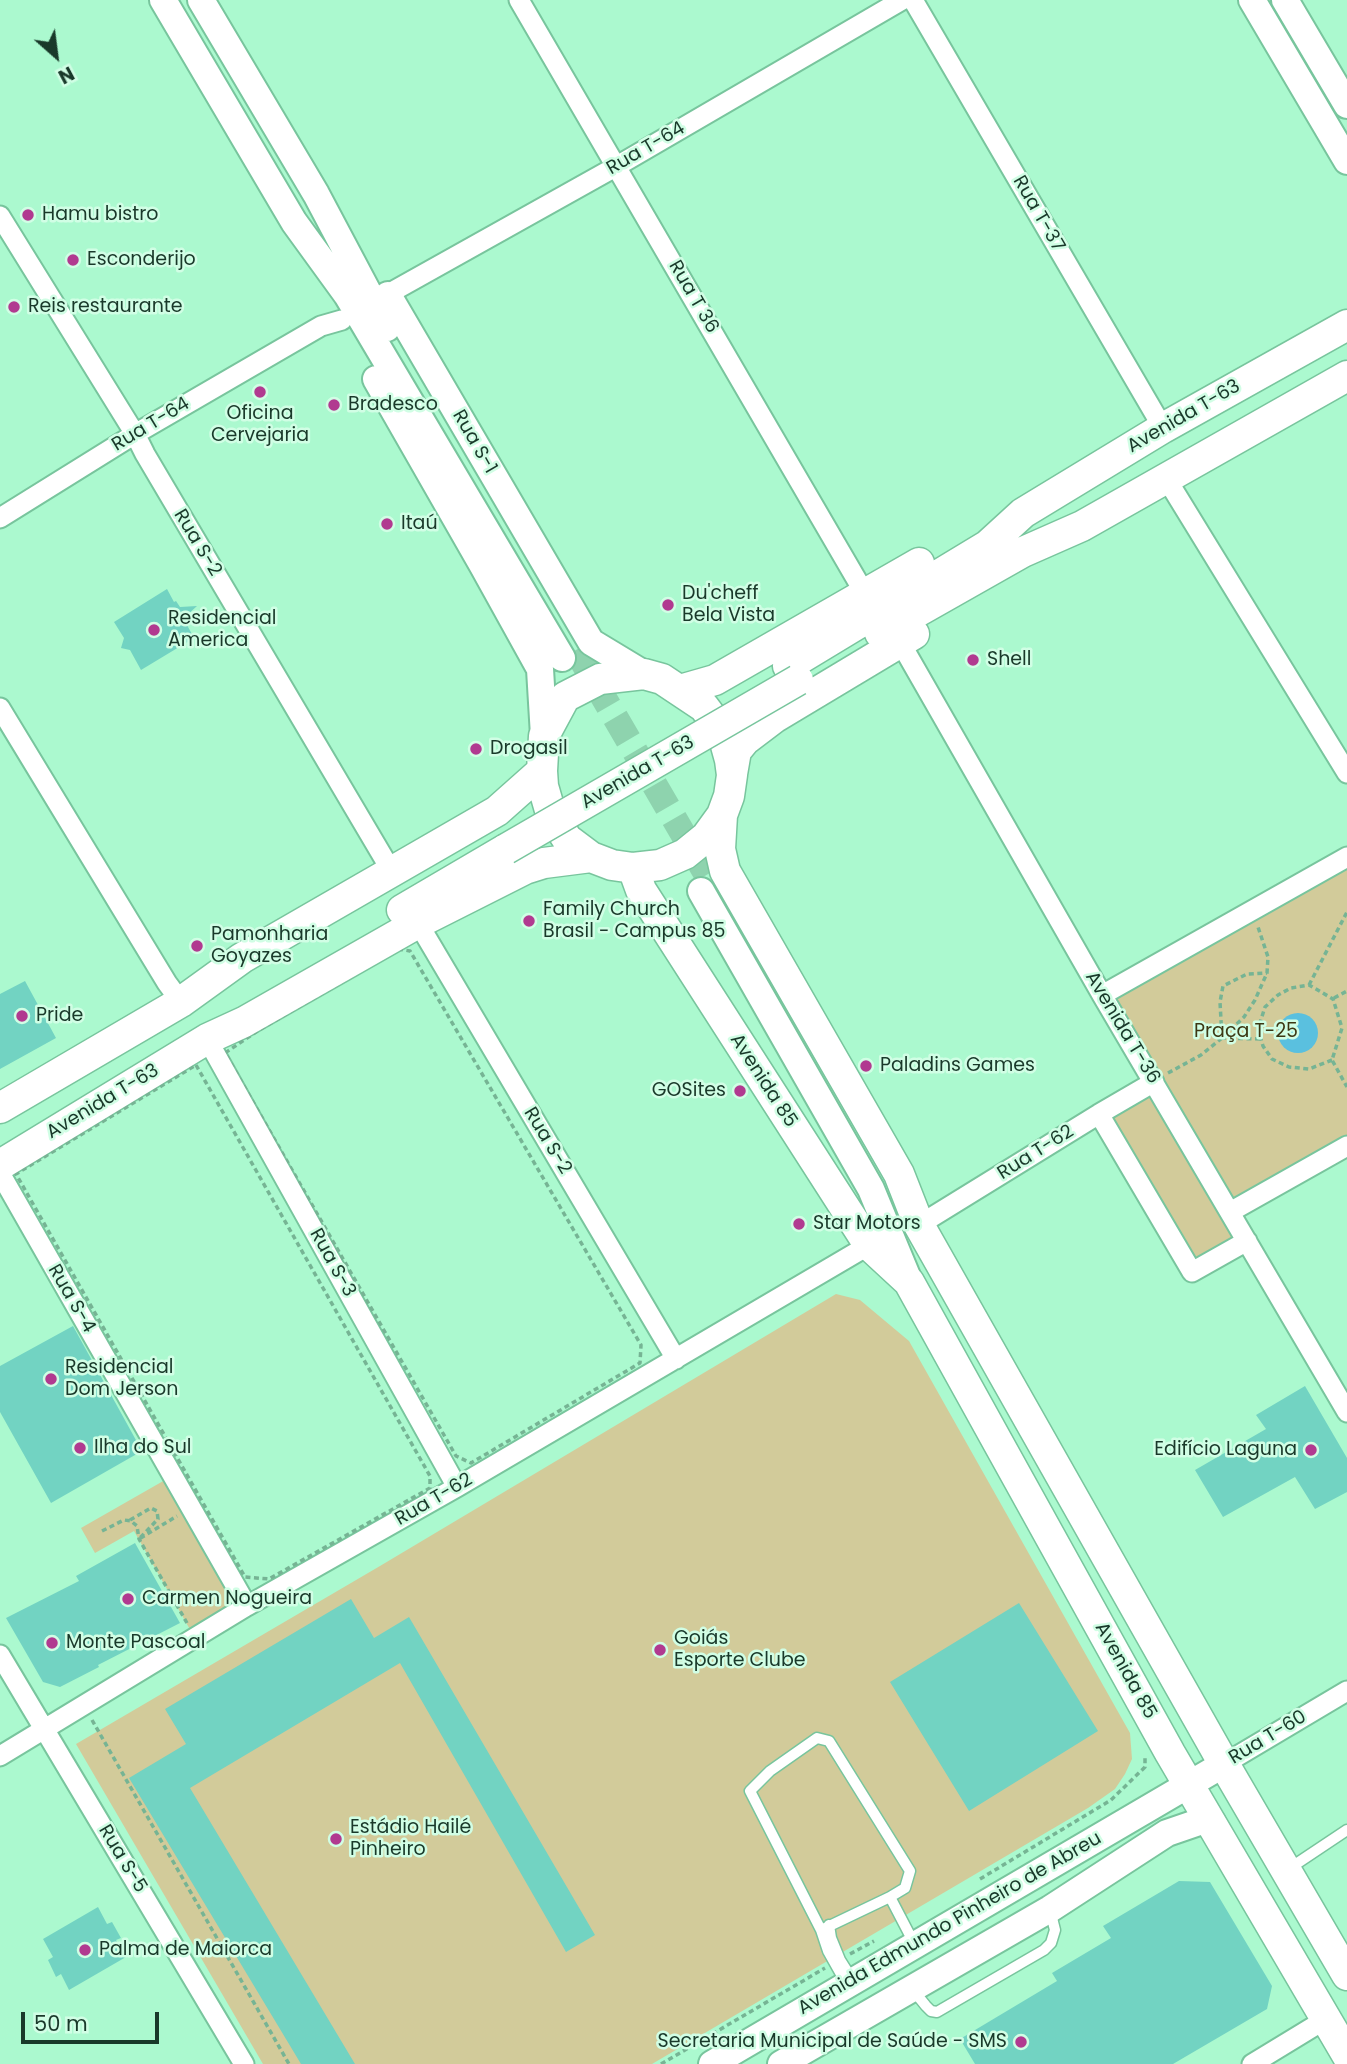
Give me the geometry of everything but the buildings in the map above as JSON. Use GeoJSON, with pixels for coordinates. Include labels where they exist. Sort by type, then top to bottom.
{"type":"FeatureCollection","features":[{"type":"Feature","properties":{"kind":"main road","name":"Rua S-1"},"geometry":{"type":"LineString","coordinates":[[163,0],[294,222],[347,295],[569,654],[373,303],[316,194],[201,0]]}},
{"type":"Feature","properties":{"kind":"main road"},"geometry":{"type":"LineString","coordinates":[[1252,0],[1347,161]]}},
{"type":"Feature","properties":{"kind":"main road"},"geometry":{"type":"LineString","coordinates":[[1285,0],[1347,105]]}},
{"type":"Feature","properties":{"kind":"main road","name":"Rua S-1"},"geometry":{"type":"LineString","coordinates":[[316,194],[388,294],[591,642],[644,674]]}},
{"type":"Feature","properties":{"kind":"main road","name":"Rua S-1"},"geometry":{"type":"LineString","coordinates":[[294,222],[322,287],[484,566],[540,669],[544,736]]}},
{"type":"Feature","properties":{"kind":"main road","name":"Avenida T-63"},"geometry":{"type":"LineString","coordinates":[[793,673],[988,545],[1023,513],[1163,428],[1347,325]]}},
{"type":"Feature","properties":{"kind":"main road","name":"Avenida T-63"},"geometry":{"type":"LineString","coordinates":[[206,1039],[247,1002],[503,841],[793,673],[1023,552],[1082,526],[1347,376]]}},
{"type":"Feature","properties":{"kind":"main road","name":"Avenida T-63"},"geometry":{"type":"LineString","coordinates":[[680,690],[715,680],[988,525],[1023,513]]}},
{"type":"Feature","properties":{"kind":"main road","name":"Avenida T-63"},"geometry":{"type":"LineString","coordinates":[[732,775],[736,751],[745,740],[774,718],[1030,565],[1082,526]]}},
{"type":"Feature","properties":{"kind":"main road"},"geometry":{"type":"LineString","coordinates":[[644,674],[662,679],[680,690],[704,707],[722,732],[732,775],[729,796],[722,815],[706,837],[685,854],[660,865],[633,868],[612,865],[591,857],[567,839],[551,814],[543,786],[544,736],[565,697],[600,679],[644,674]]}},
{"type":"Feature","properties":{"kind":"main road","name":"Avenida T-63"},"geometry":{"type":"LineString","coordinates":[[0,1108],[181,1002],[243,958],[497,811],[542,771]]}},
{"type":"Feature","properties":{"kind":"main road","name":"Avenida 85"},"geometry":{"type":"LineString","coordinates":[[722,815],[720,849],[725,871],[899,1174],[919,1225]]}},
{"type":"Feature","properties":{"kind":"main road","name":"Avenida T-63"},"geometry":{"type":"LineString","coordinates":[[181,1002],[251,975],[503,841]]}},
{"type":"Feature","properties":{"kind":"main road","name":"Avenida T-63"},"geometry":{"type":"LineString","coordinates":[[0,1165],[206,1039],[244,1021],[418,923],[525,869],[544,863],[591,857]]}},
{"type":"Feature","properties":{"kind":"main road","name":"Avenida 85"},"geometry":{"type":"LineString","coordinates":[[633,868],[641,890],[869,1245],[909,1282]]}},
{"type":"Feature","properties":{"kind":"main road","name":"Avenida 85"},"geometry":{"type":"LineString","coordinates":[[1347,1975],[1224,1764],[919,1225],[707,889],[871,1189],[909,1282],[1189,1784],[1347,2055]]}},
{"type":"Feature","properties":{"kind":"main road","name":"Rua T-60"},"geometry":{"type":"LineString","coordinates":[[1189,1784],[1224,1764]]}},
{"type":"Feature","properties":{"kind":"main road","name":"Avenida Edmundo Pinheiro de Abreu"},"geometry":{"type":"LineString","coordinates":[[712,2064],[844,1972],[1189,1784]]}},
{"type":"Feature","properties":{"kind":"main road","name":"Avenida Edmundo Pinheiro de Abreu"},"geometry":{"type":"LineString","coordinates":[[782,2064],[1050,1909],[1167,1833],[1199,1822],[1212,1822]]}},
{"type":"Feature","properties":{"kind":"street","name":"Rua T 36"},"geometry":{"type":"LineString","coordinates":[[519,0],[865,594]]}},
{"type":"Feature","properties":{"kind":"street","name":"Rua T-64"},"geometry":{"type":"LineString","coordinates":[[388,294],[617,166],[902,0]]}},
{"type":"Feature","properties":{"kind":"street","name":"Rua T-37"},"geometry":{"type":"LineString","coordinates":[[913,0],[1163,428]]}},
{"type":"Feature","properties":{"kind":"street","name":"Rua S-2"},"geometry":{"type":"LineString","coordinates":[[0,216],[135,434],[392,872]]}},
{"type":"Feature","properties":{"kind":"street","name":"Rua T-64"},"geometry":{"type":"LineString","coordinates":[[0,518],[135,434],[321,326],[342,320]]}},
{"type":"Feature","properties":{"kind":"street"},"geometry":{"type":"LineString","coordinates":[[1166,478],[1347,772]]}},
{"type":"Feature","properties":{"kind":"street","name":"Avenida T-36"},"geometry":{"type":"LineString","coordinates":[[900,642],[1102,995],[1156,1080],[1347,1412]]}},
{"type":"Feature","properties":{"kind":"street"},"geometry":{"type":"LineString","coordinates":[[0,708],[181,1002]]}},
{"type":"Feature","properties":{"kind":"street"},"geometry":{"type":"LineString","coordinates":[[1102,995],[1347,857]]}},
{"type":"Feature","properties":{"kind":"street","name":"Rua S-2"},"geometry":{"type":"LineString","coordinates":[[418,923],[676,1359]]}},
{"type":"Feature","properties":{"kind":"street","name":"Rua S-3"},"geometry":{"type":"LineString","coordinates":[[206,1039],[457,1487]]}},
{"type":"Feature","properties":{"kind":"street","name":"Rua T-62"},"geometry":{"type":"LineString","coordinates":[[919,1225],[1156,1080]]}},
{"type":"Feature","properties":{"kind":"street"},"geometry":{"type":"LineString","coordinates":[[1100,1114],[1192,1272],[1247,1241]]}},
{"type":"Feature","properties":{"kind":"street"},"geometry":{"type":"LineString","coordinates":[[1230,1212],[1347,1146]]}},
{"type":"Feature","properties":{"kind":"street","name":"Rua S-4"},"geometry":{"type":"LineString","coordinates":[[0,1173],[247,1606]]}},
{"type":"Feature","properties":{"kind":"street","name":"Rua T-62"},"geometry":{"type":"LineString","coordinates":[[0,1756],[247,1606],[457,1487],[869,1245]]}},
{"type":"Feature","properties":{"kind":"street","name":"Rua S-5"},"geometry":{"type":"LineString","coordinates":[[0,1655],[244,2064]]}},
{"type":"Feature","properties":{"kind":"street","name":"Rua T-60"},"geometry":{"type":"LineString","coordinates":[[1224,1764],[1347,1691]]}},
{"type":"Feature","properties":{"kind":"street"},"geometry":{"type":"LineString","coordinates":[[1252,2064],[1326,2019]]}},
{"type":"Feature","properties":{"kind":"lane"},"geometry":{"type":"LineString","coordinates":[[825,1928],[905,1888],[910,1871],[829,1741],[817,1738],[770,1771],[750,1791],[825,1928],[831,1938],[844,1972]]}},
{"type":"Feature","properties":{"kind":"lane"},"geometry":{"type":"LineString","coordinates":[[1286,1870],[1347,1830]]}},
{"type":"Feature","properties":{"kind":"lane"},"geometry":{"type":"LineString","coordinates":[[890,1897],[910,1935]]}},
{"type":"Feature","properties":{"kind":"path"},"geometry":{"type":"LineString","coordinates":[[1309,985],[1347,912]]}},
{"type":"Feature","properties":{"kind":"path"},"geometry":{"type":"LineString","coordinates":[[1156,1080],[1201,1055],[1244,1017],[1267,973],[1268,957],[1258,926]]}},
{"type":"Feature","properties":{"kind":"path"},"geometry":{"type":"LineString","coordinates":[[398,949],[411,951],[641,1345],[639,1363],[471,1463],[456,1456],[225,1053],[259,1030],[398,949]]}},
{"type":"Feature","properties":{"kind":"path"},"geometry":{"type":"LineString","coordinates":[[1222,1038],[1220,1002],[1223,986],[1247,974],[1267,973]]}},
{"type":"Feature","properties":{"kind":"path"},"geometry":{"type":"LineString","coordinates":[[1309,985],[1333,999],[1345,1028],[1332,1060],[1309,1069],[1289,1067],[1272,1059],[1263,1046],[1258,1030],[1265,1007],[1278,995],[1291,988],[1309,985]]}},
{"type":"Feature","properties":{"kind":"path"},"geometry":{"type":"LineString","coordinates":[[1333,999],[1347,991]]}},
{"type":"Feature","properties":{"kind":"path"},"geometry":{"type":"LineString","coordinates":[[1222,1038],[1261,1039]]}},
{"type":"Feature","properties":{"kind":"path"},"geometry":{"type":"LineString","coordinates":[[1332,1060],[1347,1087]]}},
{"type":"Feature","properties":{"kind":"path"},"geometry":{"type":"LineString","coordinates":[[196,1065],[430,1476],[429,1488],[269,1579],[245,1577],[16,1174],[196,1065]]}},
{"type":"Feature","properties":{"kind":"path"},"geometry":{"type":"LineString","coordinates":[[128,1521],[151,1508],[157,1511],[158,1519],[139,1539]]}},
{"type":"Feature","properties":{"kind":"path"},"geometry":{"type":"LineString","coordinates":[[139,1539],[190,1508]]}},
{"type":"Feature","properties":{"kind":"path"},"geometry":{"type":"LineString","coordinates":[[102,1531],[124,1520],[137,1526],[139,1539],[190,1629]]}},
{"type":"Feature","properties":{"kind":"path"},"geometry":{"type":"LineString","coordinates":[[90,1718],[289,2064]]}},
{"type":"Feature","properties":{"kind":"path"},"geometry":{"type":"LineString","coordinates":[[973,1883],[1111,1800],[1145,1767],[1146,1748]]}},
{"type":"Feature","properties":{"kind":"path"},"geometry":{"type":"LineString","coordinates":[[661,2064],[844,1972],[910,1935]]}},
{"type":"Feature","properties":{"kind":"green space","name":"Praça T-25"},"geometry":{"type":"Polygon","coordinates":[[[1347,859],[1347,1141],[1232,1203],[1106,996],[1347,859]]]}},
{"type":"Feature","properties":{"kind":"green space"},"geometry":{"type":"Polygon","coordinates":[[[1152,1092],[1236,1239],[1194,1263],[1110,1117],[1152,1092]]]}},
{"type":"Feature","properties":{"kind":"green space","name":"Goiás Esporte Clube"},"geometry":{"type":"Polygon","coordinates":[[[836,1294],[860,1300],[909,1341],[1130,1733],[1132,1759],[1115,1789],[1088,1808],[652,2064],[263,2064],[76,1744],[836,1294]]]}},
{"type":"Feature","properties":{"kind":"green space"},"geometry":{"type":"Polygon","coordinates":[[[165,1480],[235,1607],[192,1633],[134,1531],[95,1553],[81,1528],[165,1480]]]}},
{"type":"Feature","properties":{"kind":"water"},"geometry":{"type":"Polygon","coordinates":[[[1298,1013],[1306,1014],[1312,1019],[1317,1025],[1317,1041],[1312,1047],[1306,1052],[1298,1053],[1290,1052],[1284,1047],[1279,1041],[1278,1033],[1279,1025],[1284,1019],[1290,1014],[1298,1013]]]}},
{"type":"Feature","properties":{"kind":"tunnel"},"geometry":{"type":"LineString","coordinates":[[576,650],[714,887]]}},
{"type":"Feature","properties":{"kind":"place","name":"Hamu bistro"},"geometry":{"type":"Point","coordinates":[28,215]}},
{"type":"Feature","properties":{"kind":"place","name":"Esconderijo"},"geometry":{"type":"Point","coordinates":[73,260]}},
{"type":"Feature","properties":{"kind":"place","name":"Reis restaurante"},"geometry":{"type":"Point","coordinates":[14,307]}},
{"type":"Feature","properties":{"kind":"place","name":"Oficina Cervejaria"},"geometry":{"type":"Point","coordinates":[260,392]}},
{"type":"Feature","properties":{"kind":"place","name":"Bradesco"},"geometry":{"type":"Point","coordinates":[334,405]}},
{"type":"Feature","properties":{"kind":"place","name":"Itaú"},"geometry":{"type":"Point","coordinates":[387,524]}},
{"type":"Feature","properties":{"kind":"place","name":"Du'cheff Bela Vista"},"geometry":{"type":"Point","coordinates":[668,605]}},
{"type":"Feature","properties":{"kind":"place","name":"Residencial America"},"geometry":{"type":"Point","coordinates":[154,630]}},
{"type":"Feature","properties":{"kind":"place","name":"Shell"},"geometry":{"type":"Point","coordinates":[973,660]}},
{"type":"Feature","properties":{"kind":"place","name":"Drogasil"},"geometry":{"type":"Point","coordinates":[476,749]}},
{"type":"Feature","properties":{"kind":"place","name":"Family Church Brasil - Campus 85"},"geometry":{"type":"Point","coordinates":[529,921]}},
{"type":"Feature","properties":{"kind":"place","name":"Pamonharia Goyazes"},"geometry":{"type":"Point","coordinates":[197,946]}},
{"type":"Feature","properties":{"kind":"place","name":"Pride"},"geometry":{"type":"Point","coordinates":[22,1016]}},
{"type":"Feature","properties":{"kind":"place","name":"Paladins Games"},"geometry":{"type":"Point","coordinates":[866,1066]}},
{"type":"Feature","properties":{"kind":"place","name":"GOSites"},"geometry":{"type":"Point","coordinates":[740,1091]}},
{"type":"Feature","properties":{"kind":"place","name":"Star Motors"},"geometry":{"type":"Point","coordinates":[799,1224]}},
{"type":"Feature","properties":{"kind":"place","name":"Residencial Dom Jerson"},"geometry":{"type":"Point","coordinates":[51,1379]}},
{"type":"Feature","properties":{"kind":"place","name":"Ilha do Sul"},"geometry":{"type":"Point","coordinates":[80,1448]}},
{"type":"Feature","properties":{"kind":"place","name":"Edifício Laguna"},"geometry":{"type":"Point","coordinates":[1311,1450]}},
{"type":"Feature","properties":{"kind":"place","name":"Carmen Nogueira"},"geometry":{"type":"Point","coordinates":[128,1599]}},
{"type":"Feature","properties":{"kind":"place","name":"Monte Pascoal"},"geometry":{"type":"Point","coordinates":[52,1643]}},
{"type":"Feature","properties":{"kind":"place","name":"Goiás Esporte Clube"},"geometry":{"type":"Point","coordinates":[660,1650]}},
{"type":"Feature","properties":{"kind":"place","name":"Estádio Hailé Pinheiro"},"geometry":{"type":"Point","coordinates":[336,1839]}},
{"type":"Feature","properties":{"kind":"place","name":"Palma de Maiorca"},"geometry":{"type":"Point","coordinates":[85,1950]}},
{"type":"Feature","properties":{"kind":"place","name":"Secretaria Municipal de Saúde - SMS"},"geometry":{"type":"Point","coordinates":[1021,2042]}}]}
